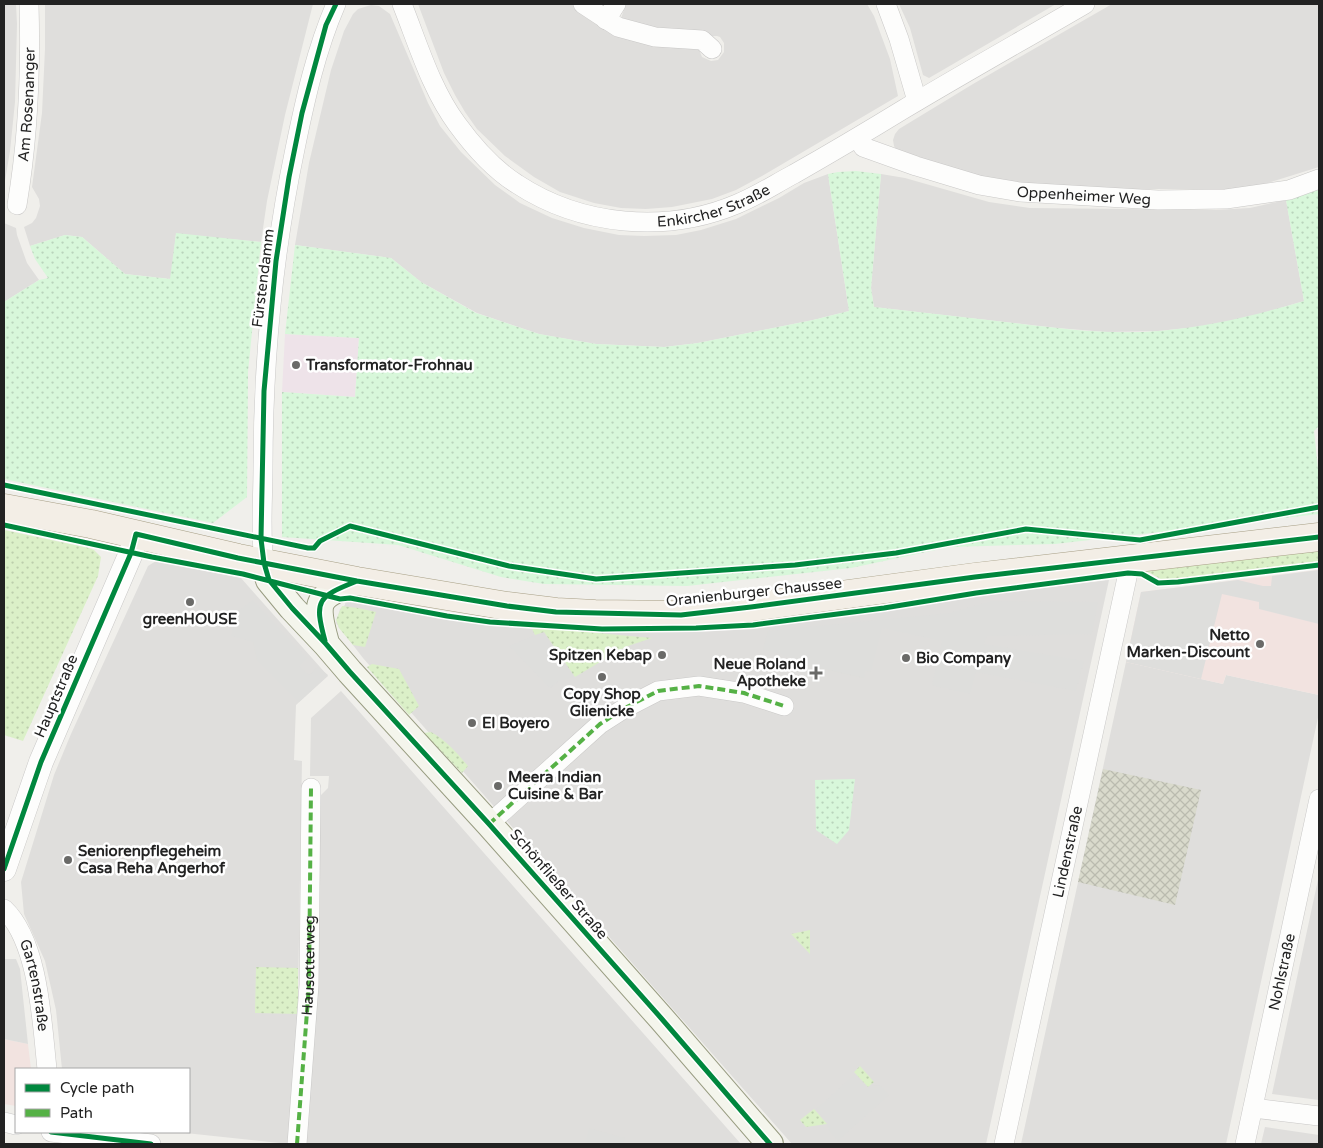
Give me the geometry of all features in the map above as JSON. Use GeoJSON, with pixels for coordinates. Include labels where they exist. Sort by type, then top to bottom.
{"type":"FeatureCollection","features":[{"type":"Feature","properties":{"kind":"main road","name":"Oranienburger Chaussee"},"geometry":{"type":"LineString","coordinates":[[4,508],[357,581],[556,612],[681,614],[751,607],[975,577],[1319,537]]}},
{"type":"Feature","properties":{"kind":"main road","name":"Schönfließer Straße"},"geometry":{"type":"LineString","coordinates":[[264,563],[268,580],[292,608],[488,824],[661,1018],[770,1144]]}},
{"type":"Feature","properties":{"kind":"main road","name":"Schönfließer Straße"},"geometry":{"type":"LineString","coordinates":[[326,644],[318,617],[318,609],[321,602],[333,590],[357,581]]}},
{"type":"Feature","properties":{"kind":"street","name":"Am Rosenanger"},"geometry":{"type":"LineString","coordinates":[[16,205],[21,180],[27,110],[30,59],[29,4]]}},
{"type":"Feature","properties":{"kind":"street","name":"Fürstendamm"},"geometry":{"type":"LineString","coordinates":[[264,563],[261,526],[264,391],[276,261],[289,176],[302,113],[326,25],[336,4]]}},
{"type":"Feature","properties":{"kind":"street","name":"Enkircher Straße"},"geometry":{"type":"LineString","coordinates":[[402,4],[439,95],[456,123],[484,157],[516,184],[553,204],[585,214],[623,221],[664,222],[706,215],[738,204],[858,138],[917,101],[1085,4]]}},
{"type":"Feature","properties":{"kind":"street"},"geometry":{"type":"LineString","coordinates":[[584,4],[618,27],[655,38],[702,40],[712,48]]}},
{"type":"Feature","properties":{"kind":"street"},"geometry":{"type":"LineString","coordinates":[[606,20],[616,4]]}},
{"type":"Feature","properties":{"kind":"street"},"geometry":{"type":"LineString","coordinates":[[886,4],[900,38],[917,101]]}},
{"type":"Feature","properties":{"kind":"street","name":"Oppenheimer Weg"},"geometry":{"type":"LineString","coordinates":[[858,138],[863,146],[916,166],[978,185],[1020,192],[1150,200],[1226,199],[1289,190],[1319,179]]}},
{"type":"Feature","properties":{"kind":"street","name":"Hauptstraße"},"geometry":{"type":"LineString","coordinates":[[4,869],[41,762],[132,553],[136,534]]}},
{"type":"Feature","properties":{"kind":"street","name":"Lindenstraße"},"geometry":{"type":"LineString","coordinates":[[1004,1144],[1128,573],[1128,559]]}},
{"type":"Feature","properties":{"kind":"street"},"geometry":{"type":"LineString","coordinates":[[488,824],[600,724],[625,708],[658,691],[699,686],[744,693],[784,706]]}},
{"type":"Feature","properties":{"kind":"street","name":"Hausotterweg"},"geometry":{"type":"LineString","coordinates":[[297,1144],[308,985],[311,788]]}},
{"type":"Feature","properties":{"kind":"street","name":"Nohlstraße"},"geometry":{"type":"LineString","coordinates":[[1245,1144],[1318,811]]}},
{"type":"Feature","properties":{"kind":"street","name":"Gartenstraße"},"geometry":{"type":"LineString","coordinates":[[4,909],[16,923],[33,967],[42,1018],[47,1068]]}},
{"type":"Feature","properties":{"kind":"street"},"geometry":{"type":"LineString","coordinates":[[1252,1108],[1319,1116]]}},
{"type":"Feature","properties":{"kind":"street"},"geometry":{"type":"LineString","coordinates":[[60,1133],[151,1144]]}},
{"type":"Feature","properties":{"kind":"shaded area"},"geometry":{"type":"Polygon","coordinates":[[[4,4],[16,4],[17,24],[15,102],[4,187],[4,4]]]}},
{"type":"Feature","properties":{"kind":"shaded area"},"geometry":{"type":"Polygon","coordinates":[[[45,4],[313,4],[285,115],[267,201],[261,242],[176,234],[171,279],[125,274],[82,237],[65,235],[30,246],[24,227],[32,223],[36,218],[40,206],[39,199],[32,187],[42,113],[45,4]]]}},
{"type":"Feature","properties":{"kind":"shaded area"},"geometry":{"type":"Polygon","coordinates":[[[418,4],[579,4],[617,30],[657,41],[683,44],[701,43],[700,52],[702,57],[711,61],[718,60],[724,52],[724,43],[720,37],[685,37],[655,33],[619,24],[626,4],[867,4],[874,16],[890,59],[898,96],[762,176],[736,190],[712,199],[672,207],[646,209],[621,208],[594,203],[560,192],[534,177],[505,156],[477,129],[465,112],[444,73],[418,4]]]}},
{"type":"Feature","properties":{"kind":"shaded area"},"geometry":{"type":"Polygon","coordinates":[[[899,4],[1056,4],[929,78],[923,75],[910,28],[899,4]]]}},
{"type":"Feature","properties":{"kind":"shaded area"},"geometry":{"type":"Polygon","coordinates":[[[1112,4],[1319,4],[1319,167],[1261,185],[1235,189],[1126,189],[979,180],[897,151],[893,140],[899,129],[1112,4]]]}},
{"type":"Feature","properties":{"kind":"shaded area"},"geometry":{"type":"Polygon","coordinates":[[[371,5],[379,6],[390,14],[428,103],[440,126],[461,152],[495,185],[520,203],[552,218],[584,228],[619,235],[676,235],[701,230],[736,219],[779,198],[804,183],[828,174],[849,311],[698,343],[664,347],[596,344],[539,334],[477,313],[421,282],[391,258],[295,245],[309,163],[331,70],[344,31],[353,14],[358,9],[371,5]]]}},
{"type":"Feature","properties":{"kind":"shaded area"},"geometry":{"type":"Polygon","coordinates":[[[881,174],[905,178],[989,202],[1030,208],[1216,210],[1250,208],[1286,200],[1304,301],[1256,315],[1207,326],[1158,331],[1107,332],[874,307],[871,288],[881,174]]]}},
{"type":"Feature","properties":{"kind":"shaded area"},"geometry":{"type":"Polygon","coordinates":[[[4,223],[16,228],[27,263],[39,280],[4,302],[4,223]]]}},
{"type":"Feature","properties":{"kind":"shaded area"},"geometry":{"type":"Polygon","coordinates":[[[285,334],[359,338],[355,397],[282,392],[285,334]]]}},
{"type":"Feature","properties":{"kind":"shaded area"},"geometry":{"type":"Polygon","coordinates":[[[156,561],[241,578],[328,676],[296,705],[294,760],[302,761],[298,997],[301,998],[289,1144],[185,1133],[190,1133],[190,1068],[62,1068],[56,1010],[45,961],[24,914],[21,882],[54,775],[148,566],[156,561]]]}},
{"type":"Feature","properties":{"kind":"shaded area"},"geometry":{"type":"Polygon","coordinates":[[[1319,570],[1319,695],[1226,675],[1223,684],[1126,662],[1141,592],[1319,570]]]}},
{"type":"Feature","properties":{"kind":"shaded area"},"geometry":{"type":"Polygon","coordinates":[[[1319,570],[1319,624],[1259,609],[1259,602],[1222,594],[1201,679],[1126,662],[1141,592],[1238,580],[1271,586],[1272,576],[1319,570]]]}},
{"type":"Feature","properties":{"kind":"shaded area"},"geometry":{"type":"Polygon","coordinates":[[[1109,580],[986,1144],[792,1144],[363,658],[336,623],[340,609],[345,605],[346,598],[440,617],[568,633],[655,632],[742,627],[857,614],[916,603],[1109,580]]]}},
{"type":"Feature","properties":{"kind":"shaded area"},"geometry":{"type":"Polygon","coordinates":[[[253,600],[307,658],[299,666],[309,675],[318,667],[328,675],[299,702],[257,660],[253,642],[231,636],[237,612],[253,600]]]}},
{"type":"Feature","properties":{"kind":"shaded area"},"geometry":{"type":"Polygon","coordinates":[[[992,601],[1098,602],[1092,634],[987,636],[984,644],[1084,661],[1076,691],[976,672],[970,694],[932,685],[942,641],[882,628],[871,672],[865,671],[864,678],[792,662],[793,658],[763,649],[768,631],[950,613],[992,601]]]}},
{"type":"Feature","properties":{"kind":"shaded area"},"geometry":{"type":"Polygon","coordinates":[[[543,632],[575,677],[559,681],[550,688],[509,646],[543,632]]]}},
{"type":"Feature","properties":{"kind":"shaded area"},"geometry":{"type":"Polygon","coordinates":[[[1126,662],[1223,684],[1226,675],[1319,695],[1319,713],[1226,1144],[1021,1144],[1126,662]]]}},
{"type":"Feature","properties":{"kind":"shaded area"},"geometry":{"type":"Polygon","coordinates":[[[341,691],[741,1144],[303,1144],[316,1002],[321,795],[328,788],[329,776],[310,776],[311,718],[341,691]]]}},
{"type":"Feature","properties":{"kind":"shaded area"},"geometry":{"type":"Polygon","coordinates":[[[1103,769],[1201,790],[1175,905],[1078,882],[1103,769]]]}},
{"type":"Feature","properties":{"kind":"shaded area"},"geometry":{"type":"Polygon","coordinates":[[[1319,875],[1319,1100],[1272,1094],[1319,875]]]}},
{"type":"Feature","properties":{"kind":"shaded area"},"geometry":{"type":"Polygon","coordinates":[[[4,959],[16,959],[20,969],[28,1044],[4,1039],[4,959]]]}},
{"type":"Feature","properties":{"kind":"shaded area"},"geometry":{"type":"Polygon","coordinates":[[[4,1039],[28,1044],[31,1068],[15,1068],[15,1106],[4,1104],[4,1039]]]}},
{"type":"Feature","properties":{"kind":"shaded area"},"geometry":{"type":"Polygon","coordinates":[[[855,1074],[864,1084],[881,1086],[889,1095],[838,1141],[816,1109],[855,1074]]]}},
{"type":"Feature","properties":{"kind":"shaded area"},"geometry":{"type":"Polygon","coordinates":[[[1265,1127],[1319,1135],[1319,1144],[1261,1144],[1265,1127]]]}},
{"type":"Feature","properties":{"kind":"shaded area"},"geometry":{"type":"Polygon","coordinates":[[[589,1128],[625,1138],[623,1144],[585,1144],[589,1128]]]}},
{"type":"Feature","properties":{"kind":"green space"},"geometry":{"type":"Polygon","coordinates":[[[856,171],[881,174],[871,288],[874,307],[1105,332],[1141,332],[1196,327],[1250,316],[1304,301],[1286,200],[1319,189],[1319,426],[1314,431],[1319,479],[1319,514],[1055,544],[950,547],[851,568],[687,586],[544,584],[501,577],[398,545],[282,537],[282,392],[355,397],[359,338],[285,334],[295,245],[391,258],[421,282],[476,313],[539,334],[596,344],[664,347],[698,343],[849,311],[828,174],[856,171]]]}},
{"type":"Feature","properties":{"kind":"green space"},"geometry":{"type":"Polygon","coordinates":[[[176,233],[261,242],[248,372],[247,497],[213,523],[4,479],[4,302],[39,280],[48,278],[35,259],[30,246],[65,235],[82,237],[125,274],[170,279],[176,233]]]}},
{"type":"Feature","properties":{"kind":"green space"},"geometry":{"type":"Polygon","coordinates":[[[4,530],[89,548],[101,557],[98,576],[23,741],[4,735],[4,530]]]}},
{"type":"Feature","properties":{"kind":"green space"},"geometry":{"type":"Polygon","coordinates":[[[1319,545],[1319,561],[1171,579],[1161,579],[1144,570],[1319,545]]]}},
{"type":"Feature","properties":{"kind":"green space"},"geometry":{"type":"Polygon","coordinates":[[[342,606],[376,612],[365,647],[353,645],[339,628],[336,620],[342,606]]]}},
{"type":"Feature","properties":{"kind":"green space"},"geometry":{"type":"Polygon","coordinates":[[[531,627],[652,638],[625,647],[575,677],[544,632],[535,635],[531,627]]]}},
{"type":"Feature","properties":{"kind":"green space"},"geometry":{"type":"Polygon","coordinates":[[[372,664],[399,669],[419,706],[409,715],[367,667],[372,664]]]}},
{"type":"Feature","properties":{"kind":"green space"},"geometry":{"type":"Polygon","coordinates":[[[431,732],[446,743],[468,766],[462,773],[424,733],[431,732]]]}},
{"type":"Feature","properties":{"kind":"green space"},"geometry":{"type":"Polygon","coordinates":[[[855,779],[849,830],[837,844],[816,830],[815,780],[855,779]]]}},
{"type":"Feature","properties":{"kind":"green space"},"geometry":{"type":"Polygon","coordinates":[[[810,930],[810,954],[791,934],[810,930]]]}},
{"type":"Feature","properties":{"kind":"green space"},"geometry":{"type":"Polygon","coordinates":[[[256,967],[298,968],[298,997],[301,998],[300,1014],[255,1013],[256,967]]]}},
{"type":"Feature","properties":{"kind":"green space"},"geometry":{"type":"Polygon","coordinates":[[[860,1066],[874,1082],[868,1087],[854,1072],[860,1066]]]}},
{"type":"Feature","properties":{"kind":"green space"},"geometry":{"type":"Polygon","coordinates":[[[814,1109],[827,1124],[806,1127],[800,1120],[814,1109]]]}},
{"type":"Feature","properties":{"kind":"marked path"},"geometry":{"type":"LineString","coordinates":[[489,824],[600,724],[625,708],[658,691],[699,686],[744,693],[784,706]]}},
{"type":"Feature","properties":{"kind":"marked path"},"geometry":{"type":"LineString","coordinates":[[297,1144],[309,985],[311,788]]}},
{"type":"Feature","properties":{"kind":"cycle path"},"geometry":{"type":"LineString","coordinates":[[336,4],[326,25],[302,113],[289,177],[276,261],[264,391],[261,539],[264,563],[269,580],[292,608],[489,824],[770,1144]]}},
{"type":"Feature","properties":{"kind":"cycle path"},"geometry":{"type":"LineString","coordinates":[[4,485],[308,548],[314,548],[320,541],[350,526],[509,566],[596,579],[795,565],[896,553],[1026,529],[1140,540],[1319,507]]}},
{"type":"Feature","properties":{"kind":"cycle path"},"geometry":{"type":"LineString","coordinates":[[4,525],[152,557],[243,574],[340,599],[350,598],[490,622],[602,629],[753,625],[1128,573],[1142,574],[1158,583],[1319,565]]}},
{"type":"Feature","properties":{"kind":"cycle path"},"geometry":{"type":"LineString","coordinates":[[4,869],[41,762],[131,553],[136,534],[238,558],[357,581],[507,606],[556,612],[681,615],[975,577],[1319,537]]}},
{"type":"Feature","properties":{"kind":"cycle path"},"geometry":{"type":"LineString","coordinates":[[325,641],[320,617],[322,602],[326,596],[334,591],[357,581]]}},
{"type":"Feature","properties":{"kind":"cycle path"},"geometry":{"type":"LineString","coordinates":[[59,1133],[151,1144]]}},
{"type":"Feature","properties":{"kind":"place","name":"Transformator-Frohnau"},"geometry":{"type":"Point","coordinates":[296,365]}},
{"type":"Feature","properties":{"kind":"place","name":"greenHOUSE"},"geometry":{"type":"Point","coordinates":[190,602]}},
{"type":"Feature","properties":{"kind":"place","name":"Netto Marken-Discount"},"geometry":{"type":"Point","coordinates":[1260,644]}},
{"type":"Feature","properties":{"kind":"place","name":"Spitzen Kebap"},"geometry":{"type":"Point","coordinates":[662,655]}},
{"type":"Feature","properties":{"kind":"place","name":"Bio Company"},"geometry":{"type":"Point","coordinates":[906,658]}},
{"type":"Feature","properties":{"kind":"place","name":"Neue Roland Apotheke"},"geometry":{"type":"Point","coordinates":[816,673]}},
{"type":"Feature","properties":{"kind":"place","name":"Copy Shop Glienicke"},"geometry":{"type":"Point","coordinates":[602,677]}},
{"type":"Feature","properties":{"kind":"place","name":"El Boyero"},"geometry":{"type":"Point","coordinates":[472,723]}},
{"type":"Feature","properties":{"kind":"place","name":"Meera Indian Cuisine & Bar"},"geometry":{"type":"Point","coordinates":[498,786]}},
{"type":"Feature","properties":{"kind":"place","name":"Seniorenpflegeheim Casa Reha Angerhof"},"geometry":{"type":"Point","coordinates":[68,860]}}]}
